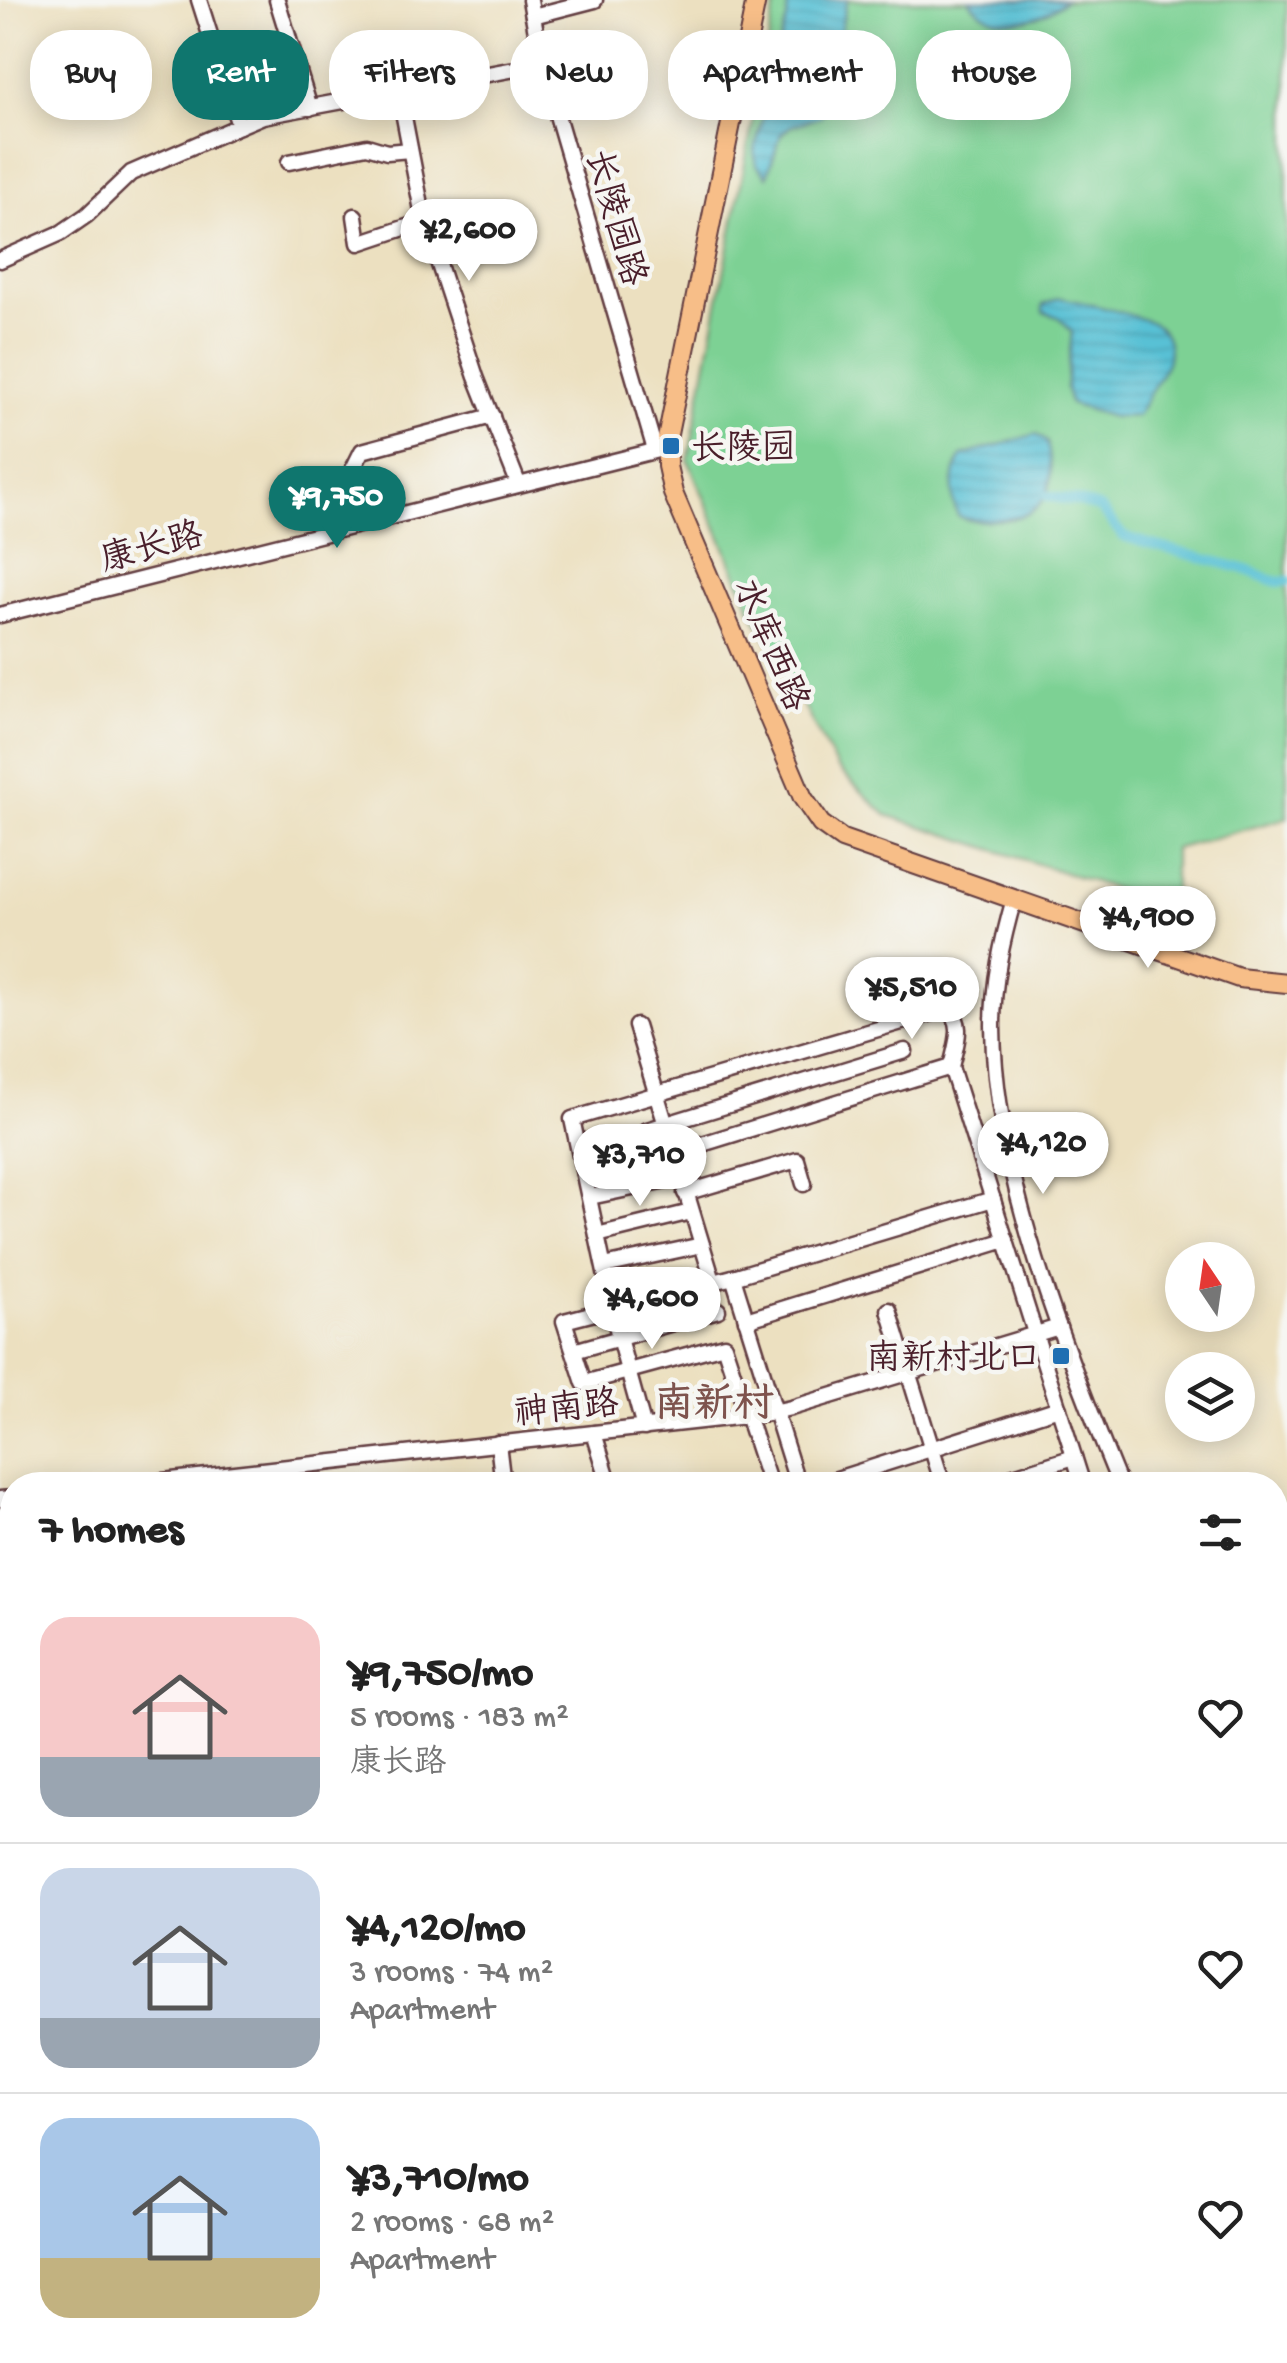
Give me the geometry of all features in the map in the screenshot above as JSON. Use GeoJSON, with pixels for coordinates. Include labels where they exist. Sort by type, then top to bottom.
{"type":"FeatureCollection","features":[{"type":"Feature","properties":{"kind":"main road","name":"水库西路"},"geometry":{"type":"LineString","coordinates":[[756,0],[661,449],[673,493],[813,814],[842,839],[1239,978],[1287,984]]}},
{"type":"Feature","properties":{"kind":"street"},"geometry":{"type":"LineString","coordinates":[[199,0],[239,126]]}},
{"type":"Feature","properties":{"kind":"street"},"geometry":{"type":"LineString","coordinates":[[278,0],[310,108]]}},
{"type":"Feature","properties":{"kind":"street","name":"长陵园路"},"geometry":{"type":"LineString","coordinates":[[530,0],[536,30]]}},
{"type":"Feature","properties":{"kind":"street"},"geometry":{"type":"LineString","coordinates":[[533,16],[595,0]]}},
{"type":"Feature","properties":{"kind":"street"},"geometry":{"type":"LineString","coordinates":[[0,260],[61,233],[87,215],[131,173],[263,116],[329,104]]}},
{"type":"Feature","properties":{"kind":"street"},"geometry":{"type":"LineString","coordinates":[[404,120],[425,221],[518,484]]}},
{"type":"Feature","properties":{"kind":"street","name":"长陵园路"},"geometry":{"type":"LineString","coordinates":[[559,120],[661,449]]}},
{"type":"Feature","properties":{"kind":"street"},"geometry":{"type":"LineString","coordinates":[[290,162],[368,146],[387,152],[410,150]]}},
{"type":"Feature","properties":{"kind":"street"},"geometry":{"type":"LineString","coordinates":[[355,216],[359,243],[425,221]]}},
{"type":"Feature","properties":{"kind":"street"},"geometry":{"type":"LineString","coordinates":[[333,529],[326,502],[362,452],[492,416]]}},
{"type":"Feature","properties":{"kind":"street","name":"康长路"},"geometry":{"type":"LineString","coordinates":[[0,615],[661,449]]}},
{"type":"Feature","properties":{"kind":"street"},"geometry":{"type":"LineString","coordinates":[[1014,899],[994,997],[996,1069],[1012,1164],[1060,1327],[1115,1472]]}},
{"type":"Feature","properties":{"kind":"street"},"geometry":{"type":"LineString","coordinates":[[644,1428],[619,1338],[572,1119],[946,1009],[959,1024],[952,1067],[1079,1472]]}},
{"type":"Feature","properties":{"kind":"street"},"geometry":{"type":"LineString","coordinates":[[636,1026],[713,1281]]}},
{"type":"Feature","properties":{"kind":"street"},"geometry":{"type":"LineString","coordinates":[[647,1130],[905,1051]]}},
{"type":"Feature","properties":{"kind":"street"},"geometry":{"type":"LineString","coordinates":[[584,1174],[673,1153],[952,1067]]}},
{"type":"Feature","properties":{"kind":"street"},"geometry":{"type":"LineString","coordinates":[[590,1197],[683,1185],[796,1160],[804,1184]]}},
{"type":"Feature","properties":{"kind":"street"},"geometry":{"type":"LineString","coordinates":[[766,1472],[724,1345],[584,1383],[564,1321],[733,1277],[993,1199]]}},
{"type":"Feature","properties":{"kind":"street"},"geometry":{"type":"LineString","coordinates":[[598,1235],[691,1212]]}},
{"type":"Feature","properties":{"kind":"street"},"geometry":{"type":"LineString","coordinates":[[746,1320],[1006,1240]]}},
{"type":"Feature","properties":{"kind":"street"},"geometry":{"type":"LineString","coordinates":[[604,1266],[702,1245]]}},
{"type":"Feature","properties":{"kind":"street"},"geometry":{"type":"LineString","coordinates":[[733,1277],[794,1472]]}},
{"type":"Feature","properties":{"kind":"street"},"geometry":{"type":"LineString","coordinates":[[574,1351],[718,1310]]}},
{"type":"Feature","properties":{"kind":"street"},"geometry":{"type":"LineString","coordinates":[[889,1310],[940,1472]]}},
{"type":"Feature","properties":{"kind":"street","name":"神南路"},"geometry":{"type":"LineString","coordinates":[[245,1472],[775,1412],[1060,1327]]}},
{"type":"Feature","properties":{"kind":"street"},"geometry":{"type":"LineString","coordinates":[[859,1472],[1059,1408]]}},
{"type":"Feature","properties":{"kind":"street"},"geometry":{"type":"LineString","coordinates":[[594,1433],[606,1472]]}},
{"type":"Feature","properties":{"kind":"street"},"geometry":{"type":"LineString","coordinates":[[498,1444],[501,1472]]}},
{"type":"Feature","properties":{"kind":"street"},"geometry":{"type":"LineString","coordinates":[[1026,1472],[1074,1457]]}},
{"type":"Feature","properties":{"kind":"green space"},"geometry":{"type":"Polygon","coordinates":[[[776,0],[1287,0],[1287,818],[1174,849],[1174,908],[886,815],[837,768],[751,609],[688,460],[753,120],[896,120],[896,30],[770,30],[776,0]]]}},
{"type":"Feature","properties":{"kind":"water"},"geometry":{"type":"Polygon","coordinates":[[[788,0],[847,0],[841,30],[784,30],[788,0]]]}},
{"type":"Feature","properties":{"kind":"water"},"geometry":{"type":"Polygon","coordinates":[[[969,0],[1065,0],[1042,15],[1016,21],[990,17],[969,0]]]}},
{"type":"Feature","properties":{"kind":"water"},"geometry":{"type":"Polygon","coordinates":[[[762,120],[810,120],[781,134],[767,176],[756,164],[754,152],[762,120]]]}},
{"type":"Feature","properties":{"kind":"water"},"geometry":{"type":"Polygon","coordinates":[[[1059,298],[1142,319],[1159,327],[1165,335],[1169,348],[1167,363],[1137,416],[1112,417],[1070,404],[1066,388],[1072,332],[1058,317],[1043,312],[1043,305],[1059,298]]]}},
{"type":"Feature","properties":{"kind":"water"},"geometry":{"type":"Polygon","coordinates":[[[1036,434],[1047,442],[1051,473],[1045,497],[1038,506],[1014,518],[977,521],[958,516],[953,486],[962,456],[1036,434]]]}},
{"type":"Feature","properties":{"kind":"waterway"},"geometry":{"type":"LineString","coordinates":[[1047,496],[1101,509],[1123,536],[1244,569],[1277,582],[1287,581]]}},
{"type":"Feature","properties":{"kind":"place","name":"长陵园"},"geometry":{"type":"Point","coordinates":[671,446]}},
{"type":"Feature","properties":{"kind":"place","name":"南新村北口"},"geometry":{"type":"Point","coordinates":[1061,1356]}},
{"type":"Feature","properties":{"kind":"district","name":"南新村"},"geometry":{"type":"Point","coordinates":[714,1401]}}]}
